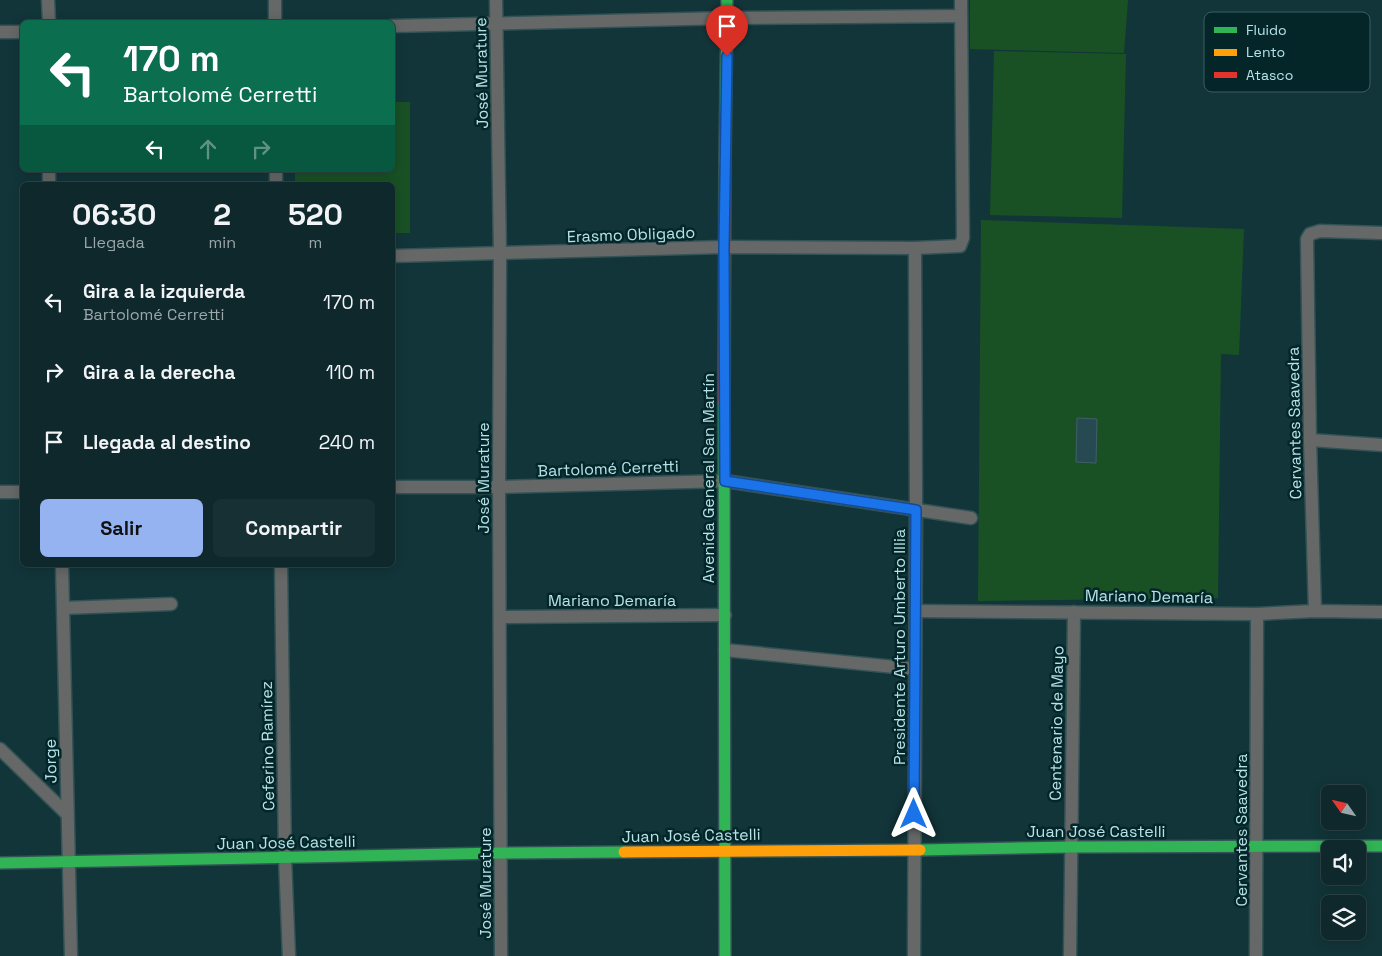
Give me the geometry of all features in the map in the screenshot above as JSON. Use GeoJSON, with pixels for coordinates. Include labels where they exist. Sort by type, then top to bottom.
{"type":"FeatureCollection","features":[{"type":"Feature","properties":{"kind":"street"},"geometry":{"type":"LineString","coordinates":[[48,0],[49,20]]}},
{"type":"Feature","properties":{"kind":"street"},"geometry":{"type":"LineString","coordinates":[[275,0],[275,20]]}},
{"type":"Feature","properties":{"kind":"street","name":"José Murature"},"geometry":{"type":"LineString","coordinates":[[496,0],[500,254],[501,956]]}},
{"type":"Feature","properties":{"kind":"street","name":"Avenida General San Martín"},"geometry":{"type":"LineString","coordinates":[[725,956],[724,247],[727,0]]}},
{"type":"Feature","properties":{"kind":"street"},"geometry":{"type":"LineString","coordinates":[[395,26],[728,18],[961,16],[961,0]]}},
{"type":"Feature","properties":{"kind":"street","name":"Erasmo Obligado"},"geometry":{"type":"LineString","coordinates":[[395,256],[724,247],[915,248],[960,246],[964,238],[961,16]]}},
{"type":"Feature","properties":{"kind":"street"},"geometry":{"type":"LineString","coordinates":[[0,32],[20,32]]}},
{"type":"Feature","properties":{"kind":"street","name":"Cervantes Saavedra"},"geometry":{"type":"LineString","coordinates":[[1315,611],[1307,240],[1310,234],[1320,231],[1382,233]]}},
{"type":"Feature","properties":{"kind":"street","name":"Presidente Arturo Umberto Illia"},"geometry":{"type":"LineString","coordinates":[[914,956],[916,611],[915,248]]}},
{"type":"Feature","properties":{"kind":"street"},"geometry":{"type":"LineString","coordinates":[[1310,440],[1382,445]]}},
{"type":"Feature","properties":{"kind":"street","name":"Bartolomé Cerretti"},"geometry":{"type":"LineString","coordinates":[[395,487],[499,487],[725,481],[971,518]]}},
{"type":"Feature","properties":{"kind":"street"},"geometry":{"type":"LineString","coordinates":[[0,492],[20,492]]}},
{"type":"Feature","properties":{"kind":"street","name":"Jorge"},"geometry":{"type":"LineString","coordinates":[[62,567],[71,956]]}},
{"type":"Feature","properties":{"kind":"street","name":"Ceferino Ramírez"},"geometry":{"type":"LineString","coordinates":[[281,567],[285,858],[289,956]]}},
{"type":"Feature","properties":{"kind":"street"},"geometry":{"type":"LineString","coordinates":[[64,608],[171,604]]}},
{"type":"Feature","properties":{"kind":"street","name":"Mariano Demaría"},"geometry":{"type":"LineString","coordinates":[[916,611],[1257,614],[1315,611],[1382,612]]}},
{"type":"Feature","properties":{"kind":"street","name":"Centenario de Mayo"},"geometry":{"type":"LineString","coordinates":[[1070,956],[1074,612]]}},
{"type":"Feature","properties":{"kind":"street","name":"Cervantes Saavedra"},"geometry":{"type":"LineString","coordinates":[[1256,956],[1257,614]]}},
{"type":"Feature","properties":{"kind":"street","name":"Mariano Demaría"},"geometry":{"type":"LineString","coordinates":[[500,617],[725,616]]}},
{"type":"Feature","properties":{"kind":"street"},"geometry":{"type":"LineString","coordinates":[[725,650],[915,669]]}},
{"type":"Feature","properties":{"kind":"street"},"geometry":{"type":"LineString","coordinates":[[0,749],[67,814]]}},
{"type":"Feature","properties":{"kind":"street","name":"Juan José Castelli"},"geometry":{"type":"LineString","coordinates":[[0,863],[725,850],[1382,846]]}},
{"type":"Feature","properties":{"kind":"green space"},"geometry":{"type":"Polygon","coordinates":[[[970,0],[1128,0],[1124,53],[970,49],[970,0]]]}},
{"type":"Feature","properties":{"kind":"green space"},"geometry":{"type":"Polygon","coordinates":[[[994,51],[1126,54],[1122,218],[990,215],[994,51]]]}},
{"type":"Feature","properties":{"kind":"green space"},"geometry":{"type":"Polygon","coordinates":[[[395,102],[410,102],[410,233],[395,233],[395,182],[295,182],[295,172],[395,172],[395,102]]]}},
{"type":"Feature","properties":{"kind":"green space"},"geometry":{"type":"Polygon","coordinates":[[[981,220],[1244,229],[1239,355],[1221,354],[1218,598],[978,601],[981,220]]]}},
{"type":"Feature","properties":{"kind":"building"},"geometry":{"type":"Polygon","coordinates":[[[1077,418],[1097,419],[1096,463],[1076,462],[1077,418]]]}},
{"type":"Feature","properties":{"kind":"traffic: fast"},"geometry":{"type":"LineString","coordinates":[[725,161],[727,0]]}},
{"type":"Feature","properties":{"kind":"traffic: fast"},"geometry":{"type":"LineString","coordinates":[[724,403],[725,956]]}},
{"type":"Feature","properties":{"kind":"traffic: fast"},"geometry":{"type":"LineString","coordinates":[[920,850],[1070,847],[1382,846]]}},
{"type":"Feature","properties":{"kind":"traffic: fast"},"geometry":{"type":"LineString","coordinates":[[0,863],[624,852]]}},
{"type":"Feature","properties":{"kind":"traffic: slow"},"geometry":{"type":"LineString","coordinates":[[624,852],[920,850]]}},
{"type":"Feature","properties":{"kind":"traffic: jam"},"geometry":{"type":"LineString","coordinates":[[724,403],[725,161]]}},
{"type":"Feature","properties":{"kind":"route"},"geometry":{"type":"LineString","coordinates":[[727,56],[724,247],[725,481],[916,510],[914,814]]}}]}
